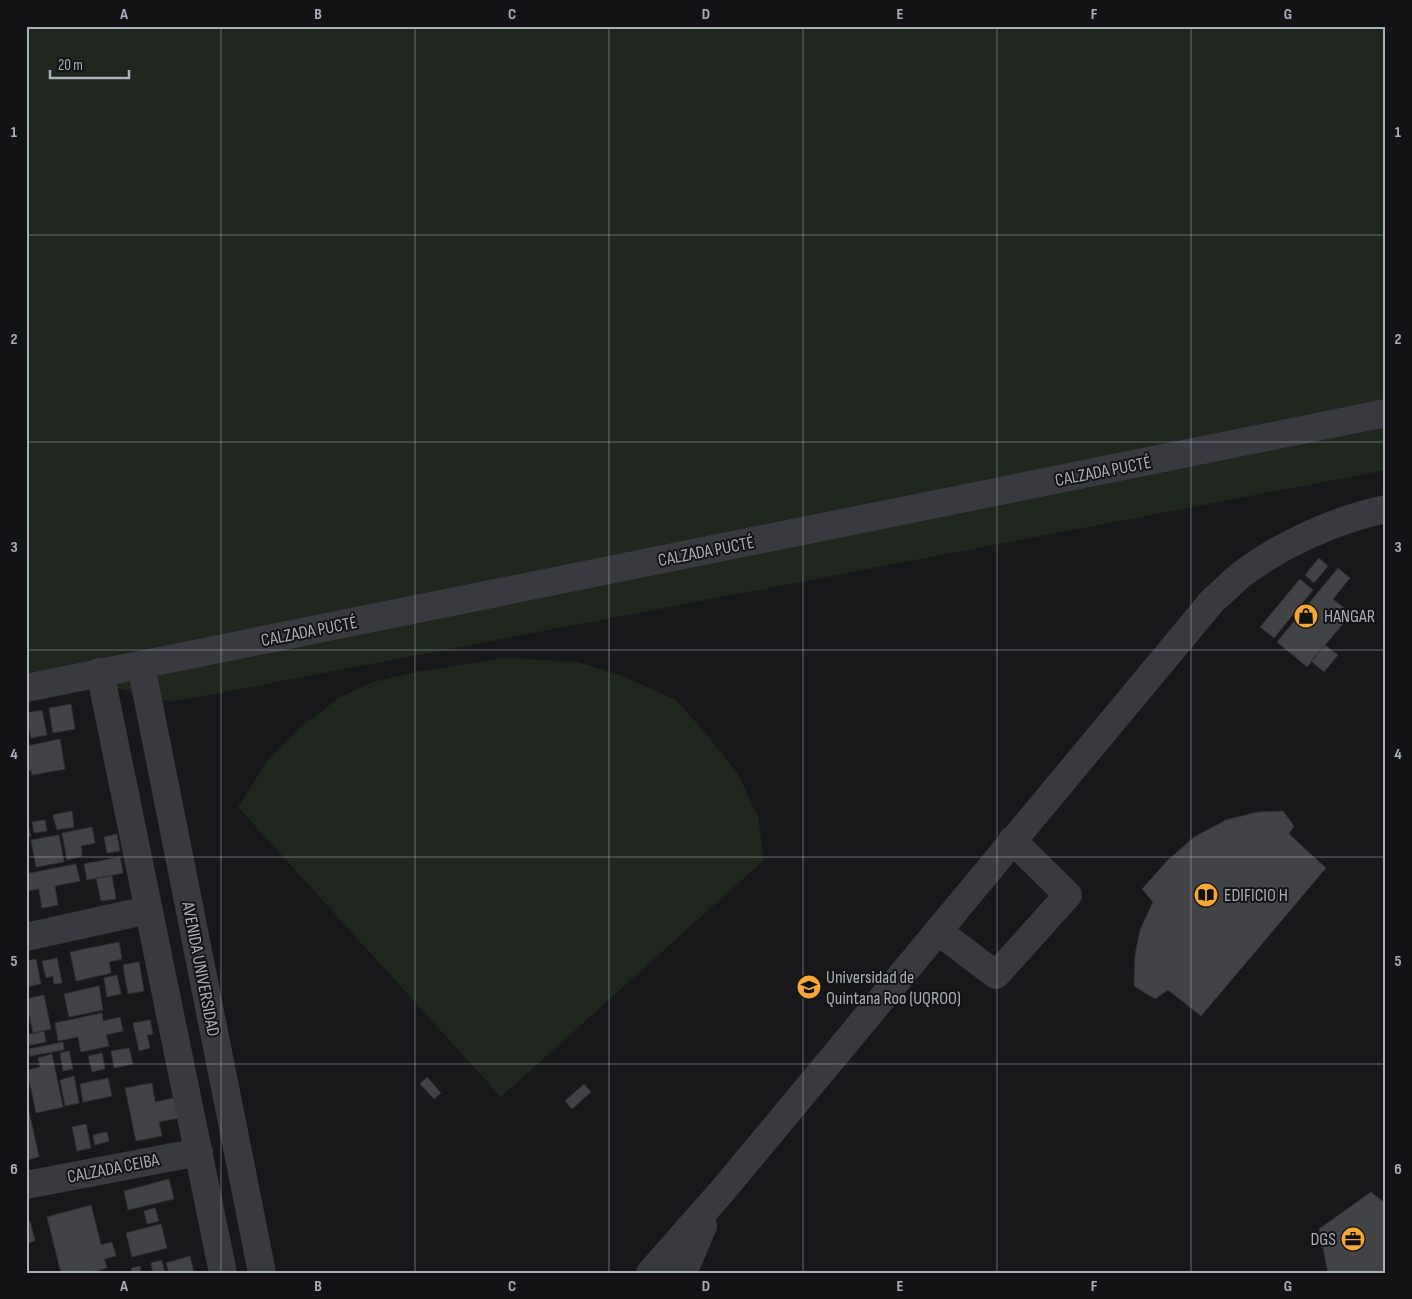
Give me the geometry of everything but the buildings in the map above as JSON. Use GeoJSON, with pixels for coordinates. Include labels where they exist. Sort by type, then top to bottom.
{"type":"FeatureCollection","features":[{"type":"Feature","properties":{"kind":"street","name":"CALZADA PUCTÉ"},"geometry":{"type":"LineString","coordinates":[[26,688],[1386,414]]}},
{"type":"Feature","properties":{"kind":"street"},"geometry":{"type":"LineString","coordinates":[[650,1273],[723,1190],[1213,600],[1243,574],[1275,553],[1320,530],[1369,512],[1386,509]]}},
{"type":"Feature","properties":{"kind":"street","name":"AVENIDA UNIVERSIDAD"},"geometry":{"type":"LineString","coordinates":[[141,665],[262,1273]]}},
{"type":"Feature","properties":{"kind":"street"},"geometry":{"type":"LineString","coordinates":[[100,672],[223,1273]]}},
{"type":"Feature","properties":{"kind":"street"},"geometry":{"type":"LineString","coordinates":[[938,931],[996,975],[1068,895],[1012,840]]}},
{"type":"Feature","properties":{"kind":"street"},"geometry":{"type":"LineString","coordinates":[[26,937],[148,910]]}},
{"type":"Feature","properties":{"kind":"street","name":"CALZADA CEIBA"},"geometry":{"type":"LineString","coordinates":[[26,1185],[199,1152]]}},
{"type":"Feature","properties":{"kind":"street"},"geometry":{"type":"LineString","coordinates":[[683,1273],[693,1247],[723,1190]]}},
{"type":"Feature","properties":{"kind":"shaded area"},"geometry":{"type":"Polygon","coordinates":[[[26,26],[1386,26],[1386,470],[172,702],[46,670],[26,673],[26,26]]]}},
{"type":"Feature","properties":{"kind":"shaded area"},"geometry":{"type":"Polygon","coordinates":[[[506,658],[578,662],[623,676],[676,700],[738,774],[758,817],[764,860],[501,1097],[238,807],[268,760],[301,727],[340,697],[373,682],[415,672],[506,658]]]}},
{"type":"Feature","properties":{"kind":"place","name":"HANGAR"},"geometry":{"type":"Point","coordinates":[1306,616]}},
{"type":"Feature","properties":{"kind":"place","name":"EDIFICIO H"},"geometry":{"type":"Point","coordinates":[1206,895]}},
{"type":"Feature","properties":{"kind":"place","name":"Universidad de Quintana Roo (UQROO)"},"geometry":{"type":"Point","coordinates":[809,987]}},
{"type":"Feature","properties":{"kind":"place","name":"DGS"},"geometry":{"type":"Point","coordinates":[1353,1239]}}]}
